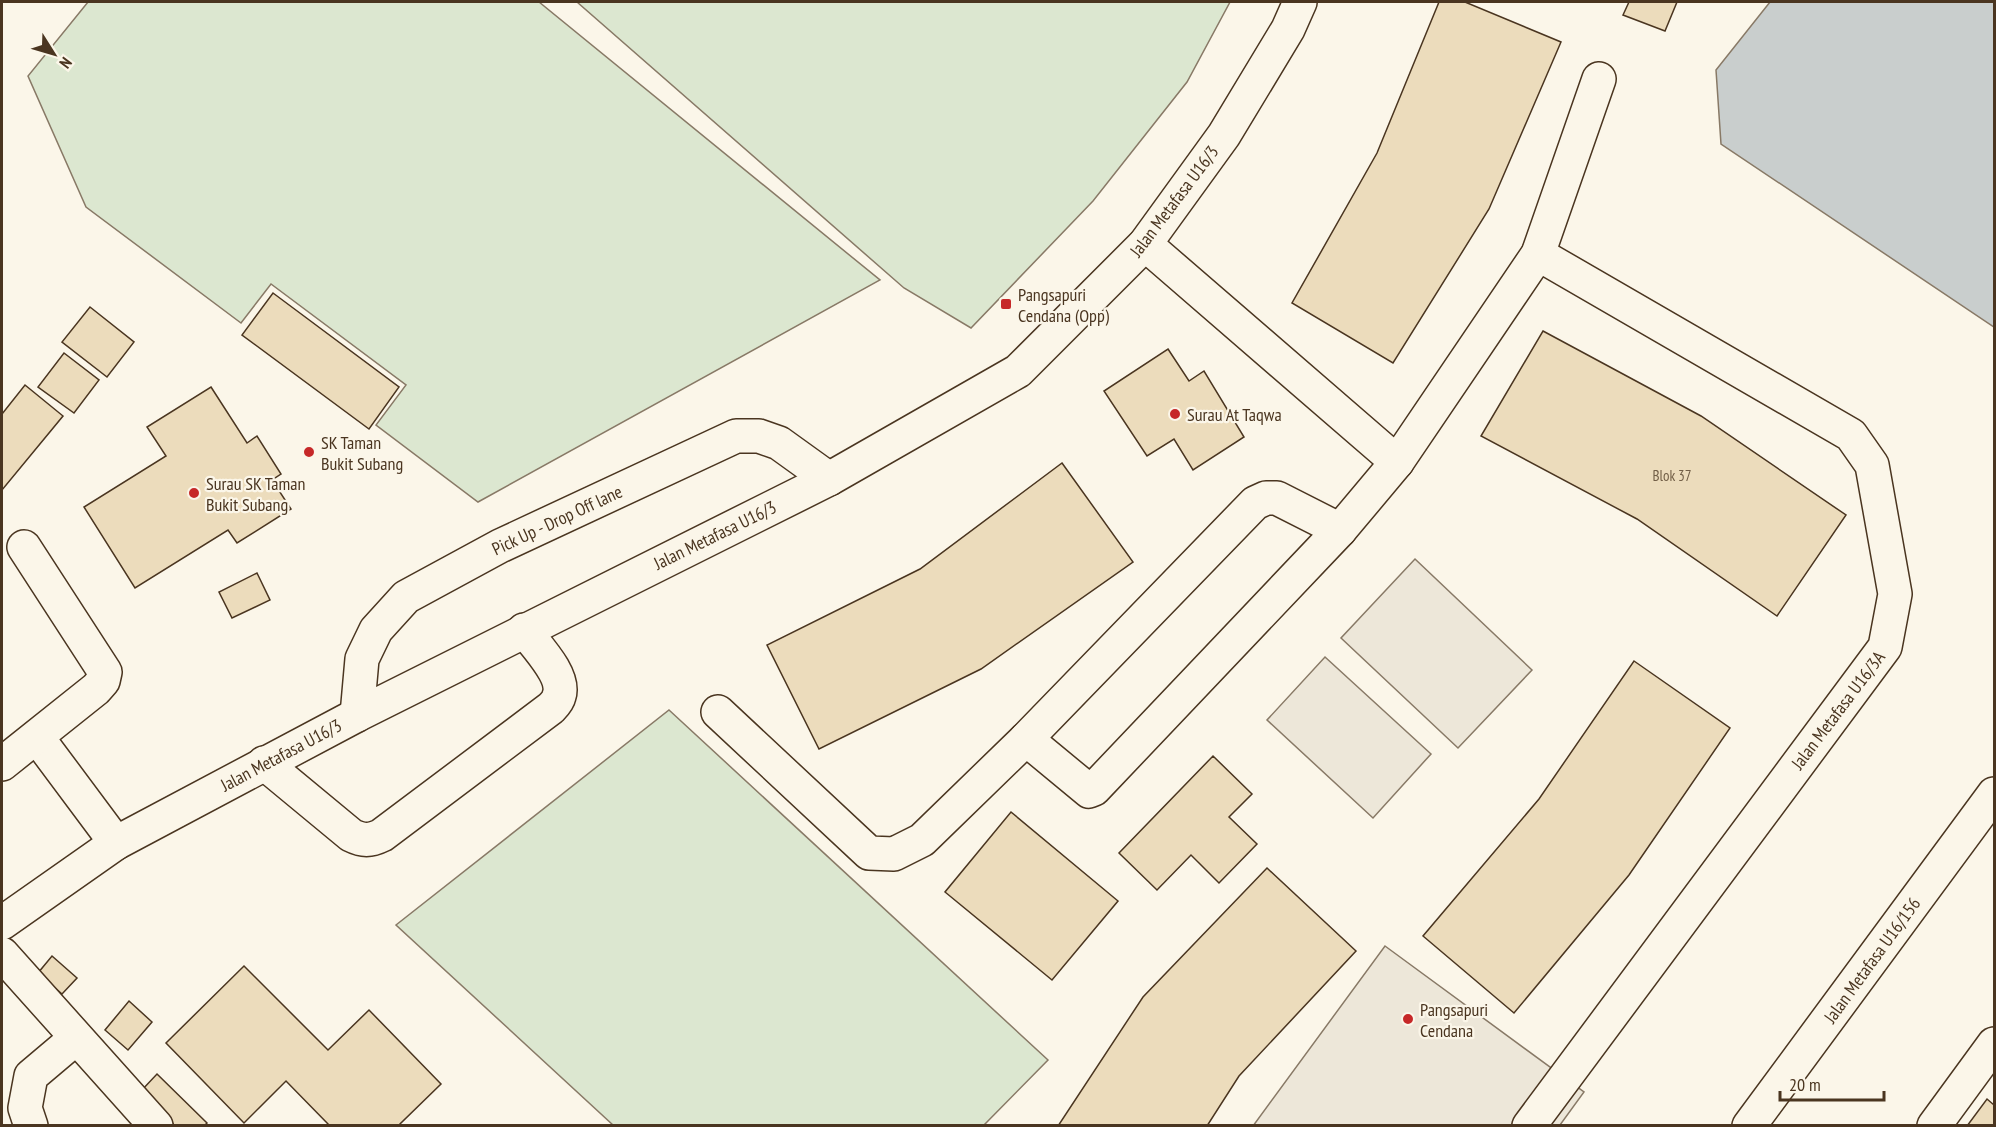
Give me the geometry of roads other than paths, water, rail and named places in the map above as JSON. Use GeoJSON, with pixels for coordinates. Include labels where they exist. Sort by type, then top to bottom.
{"type":"FeatureCollection","features":[{"type":"Feature","properties":{"kind":"street","name":"Jalan Metafasa U16/3"},"geometry":{"type":"LineString","coordinates":[[2,923],[116,843],[357,715],[829,479],[1018,371],[1145,244],[1224,135],[1288,29],[1300,2]]}},
{"type":"Feature","properties":{"kind":"street"},"geometry":{"type":"LineString","coordinates":[[1026,739],[1089,791],[1094,789],[1340,530],[1397,462],[1538,254],[1599,79]]}},
{"type":"Feature","properties":{"kind":"street"},"geometry":{"type":"LineString","coordinates":[[1145,244],[1397,462]]}},
{"type":"Feature","properties":{"kind":"street","name":"Jalan Metafasa U16/3A"},"geometry":{"type":"LineString","coordinates":[[1529,1125],[1886,647],[1894,594],[1872,465],[1851,435],[1538,254]]}},
{"type":"Feature","properties":{"kind":"street","name":"Pick Up - Drop Off lane"},"geometry":{"type":"LineString","coordinates":[[357,715],[362,659],[375,630],[406,597],[500,546],[736,436],[759,436],[779,443],[829,479]]}},
{"type":"Feature","properties":{"kind":"street"},"geometry":{"type":"LineString","coordinates":[[718,712],[869,854],[894,854],[922,840],[1026,739],[1255,503],[1266,498],[1277,498],[1340,530]]}},
{"type":"Feature","properties":{"kind":"street"},"geometry":{"type":"LineString","coordinates":[[2,764],[96,689],[103,681],[105,672],[24,547]]}},
{"type":"Feature","properties":{"kind":"street"},"geometry":{"type":"LineString","coordinates":[[264,764],[351,835],[360,840],[372,840],[382,836],[551,708],[559,698],[561,685],[556,672],[524,630]]}},
{"type":"Feature","properties":{"kind":"street"},"geometry":{"type":"LineString","coordinates":[[37,737],[116,843]]}},
{"type":"Feature","properties":{"kind":"street","name":"Jalan Metafasa U16/156"},"geometry":{"type":"LineString","coordinates":[[1749,1125],[1995,794]]}},
{"type":"Feature","properties":{"kind":"street"},"geometry":{"type":"LineString","coordinates":[[2,954],[156,1125]]}},
{"type":"Feature","properties":{"kind":"street"},"geometry":{"type":"LineString","coordinates":[[31,1125],[25,1108],[32,1076],[76,1038]]}},
{"type":"Feature","properties":{"kind":"street"},"geometry":{"type":"LineString","coordinates":[[1934,1125],[1995,1044]]}},
{"type":"Feature","properties":{"kind":"place","name":"Pangsapuri Cendana (Opp)"},"geometry":{"type":"Point","coordinates":[1006,304]}},
{"type":"Feature","properties":{"kind":"place","name":"Surau At Taqwa"},"geometry":{"type":"Point","coordinates":[1175,414]}},
{"type":"Feature","properties":{"kind":"place","name":"SK Taman Bukit Subang"},"geometry":{"type":"Point","coordinates":[309,452]}},
{"type":"Feature","properties":{"kind":"place","name":"Surau SK Taman Bukit Subang"},"geometry":{"type":"Point","coordinates":[194,493]}},
{"type":"Feature","properties":{"kind":"place","name":"Pangsapuri Cendana"},"geometry":{"type":"Point","coordinates":[1408,1019]}}]}
